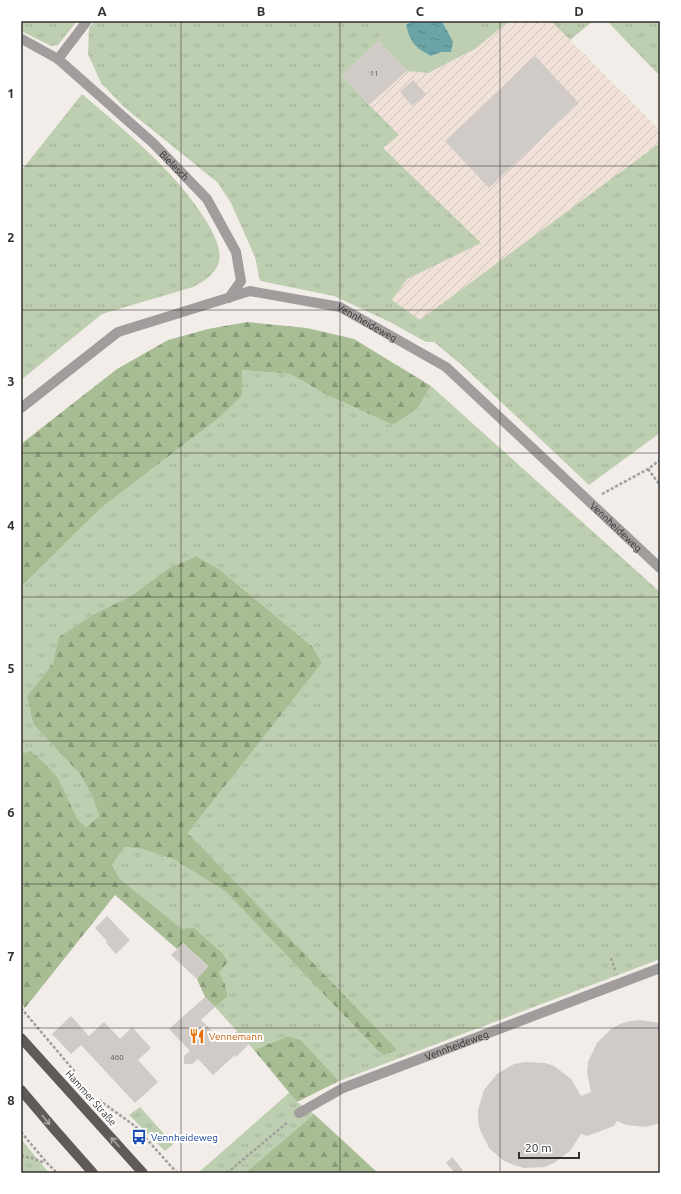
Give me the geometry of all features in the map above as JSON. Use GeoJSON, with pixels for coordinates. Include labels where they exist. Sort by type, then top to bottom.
{"type":"FeatureCollection","features":[{"type":"Feature","properties":{"kind":"main road","name":"Hammer Straße"},"geometry":{"type":"LineString","coordinates":[[21,1038],[143,1173]]}},
{"type":"Feature","properties":{"kind":"main road"},"geometry":{"type":"LineString","coordinates":[[21,1090],[93,1173]]}},
{"type":"Feature","properties":{"kind":"street"},"geometry":{"type":"LineString","coordinates":[[58,59],[87,21]]}},
{"type":"Feature","properties":{"kind":"street","name":"Bielesch"},"geometry":{"type":"LineString","coordinates":[[22,39],[58,59],[153,143],[206,199],[236,252],[241,281],[229,298]]}},
{"type":"Feature","properties":{"kind":"street","name":"Vennheideweg"},"geometry":{"type":"LineString","coordinates":[[21,408],[118,332],[250,291],[340,307],[446,366],[660,568]]}},
{"type":"Feature","properties":{"kind":"street","name":"Vennheideweg"},"geometry":{"type":"LineString","coordinates":[[299,1113],[344,1088],[660,968]]}},
{"type":"Feature","properties":{"kind":"path"},"geometry":{"type":"LineString","coordinates":[[591,503],[595,498],[648,469],[660,460]]}},
{"type":"Feature","properties":{"kind":"path"},"geometry":{"type":"LineString","coordinates":[[648,469],[660,485]]}},
{"type":"Feature","properties":{"kind":"path"},"geometry":{"type":"LineString","coordinates":[[21,1008],[76,1073]]}},
{"type":"Feature","properties":{"kind":"path"},"geometry":{"type":"LineString","coordinates":[[95,1097],[135,1126],[177,1173]]}},
{"type":"Feature","properties":{"kind":"path"},"geometry":{"type":"LineString","coordinates":[[227,1173],[299,1113]]}},
{"type":"Feature","properties":{"kind":"path"},"geometry":{"type":"LineString","coordinates":[[21,1132],[47,1164],[57,1173]]}},
{"type":"Feature","properties":{"kind":"path"},"geometry":{"type":"LineString","coordinates":[[21,1156],[32,1158],[47,1164]]}},
{"type":"Feature","properties":{"kind":"shaded area"},"geometry":{"type":"Polygon","coordinates":[[[509,21],[551,21],[660,130],[660,143],[420,321],[392,300],[407,279],[480,242],[382,148],[369,105],[407,71],[428,73],[475,49],[509,21]]]}},
{"type":"Feature","properties":{"kind":"green space"},"geometry":{"type":"Polygon","coordinates":[[[21,21],[77,21],[58,45],[51,46],[21,31],[21,21]]]}},
{"type":"Feature","properties":{"kind":"green space"},"geometry":{"type":"Polygon","coordinates":[[[95,21],[383,21],[379,41],[342,75],[399,135],[383,148],[481,243],[407,279],[392,300],[420,320],[660,143],[660,433],[589,485],[463,366],[434,342],[426,342],[390,322],[334,296],[260,281],[255,257],[231,203],[217,182],[124,107],[101,83],[88,54],[89,28],[95,21]]]}},
{"type":"Feature","properties":{"kind":"green space"},"geometry":{"type":"Polygon","coordinates":[[[383,21],[412,21],[406,25],[431,56],[442,52],[446,28],[442,21],[461,21],[492,35],[475,49],[428,73],[407,71],[379,41],[383,21]]]}},
{"type":"Feature","properties":{"kind":"green space"},"geometry":{"type":"Polygon","coordinates":[[[461,21],[509,21],[492,35],[461,21]]]}},
{"type":"Feature","properties":{"kind":"green space"},"geometry":{"type":"Polygon","coordinates":[[[551,21],[593,21],[570,40],[551,21]]]}},
{"type":"Feature","properties":{"kind":"green space"},"geometry":{"type":"Polygon","coordinates":[[[607,21],[660,21],[660,76],[607,21]]]}},
{"type":"Feature","properties":{"kind":"green space"},"geometry":{"type":"Polygon","coordinates":[[[82,94],[149,153],[194,203],[212,231],[218,246],[220,257],[219,262],[212,274],[193,287],[102,314],[21,380],[21,171],[82,94]]]}},
{"type":"Feature","properties":{"kind":"green space"},"geometry":{"type":"Polygon","coordinates":[[[247,322],[307,328],[354,339],[431,386],[417,409],[393,425],[327,395],[290,374],[242,370],[242,395],[220,417],[101,508],[21,587],[21,444],[117,369],[168,340],[208,329],[247,322]]]}},
{"type":"Feature","properties":{"kind":"green space"},"geometry":{"type":"Polygon","coordinates":[[[242,370],[290,374],[327,395],[393,425],[417,409],[431,386],[660,592],[660,959],[339,1081],[301,1040],[288,1036],[254,1050],[215,1007],[228,996],[225,984],[219,972],[183,930],[120,879],[112,865],[125,847],[142,849],[173,859],[225,891],[376,1049],[396,1050],[188,833],[322,663],[313,647],[219,569],[196,556],[169,568],[131,596],[92,615],[60,637],[53,663],[27,696],[33,724],[80,774],[93,798],[99,816],[86,827],[77,818],[58,778],[21,754],[21,587],[101,508],[220,417],[242,370]]]}},
{"type":"Feature","properties":{"kind":"green space"},"geometry":{"type":"Polygon","coordinates":[[[196,556],[219,569],[313,647],[322,663],[188,833],[397,1050],[384,1055],[376,1049],[225,891],[173,859],[142,849],[125,847],[112,865],[120,879],[182,929],[194,928],[222,953],[228,962],[219,972],[225,984],[228,996],[215,1007],[205,997],[197,979],[208,966],[183,943],[177,949],[115,895],[25,1008],[21,1003],[21,754],[31,751],[58,778],[77,818],[86,827],[99,816],[93,798],[80,774],[33,724],[27,696],[53,663],[59,637],[92,615],[131,596],[169,568],[196,556]]]}},
{"type":"Feature","properties":{"kind":"green space"},"geometry":{"type":"Polygon","coordinates":[[[288,1036],[301,1040],[339,1081],[297,1102],[254,1050],[288,1036]]]}},
{"type":"Feature","properties":{"kind":"green space"},"geometry":{"type":"Polygon","coordinates":[[[290,1092],[297,1102],[314,1114],[245,1173],[198,1173],[290,1092]]]}},
{"type":"Feature","properties":{"kind":"green space"},"geometry":{"type":"Polygon","coordinates":[[[140,1107],[173,1144],[165,1151],[129,1115],[140,1107]]]}},
{"type":"Feature","properties":{"kind":"green space"},"geometry":{"type":"Polygon","coordinates":[[[314,1114],[378,1173],[245,1173],[314,1114]]]}},
{"type":"Feature","properties":{"kind":"green space"},"geometry":{"type":"Polygon","coordinates":[[[21,1139],[49,1173],[21,1173],[21,1139]]]}},
{"type":"Feature","properties":{"kind":"water"},"geometry":{"type":"Polygon","coordinates":[[[412,21],[442,21],[453,42],[451,52],[442,52],[431,56],[417,47],[410,37],[406,25],[412,21]]]}},
{"type":"Feature","properties":{"kind":"building"},"geometry":{"type":"Polygon","coordinates":[[[379,41],[407,71],[369,105],[342,75],[379,41]]]}},
{"type":"Feature","properties":{"kind":"building"},"geometry":{"type":"Polygon","coordinates":[[[535,56],[579,103],[489,188],[445,141],[535,56]]]}},
{"type":"Feature","properties":{"kind":"building"},"geometry":{"type":"Polygon","coordinates":[[[413,80],[426,94],[412,106],[400,92],[413,80]]]}},
{"type":"Feature","properties":{"kind":"building"},"geometry":{"type":"Polygon","coordinates":[[[107,916],[130,940],[116,954],[95,928],[107,916]]]}},
{"type":"Feature","properties":{"kind":"building"},"geometry":{"type":"Polygon","coordinates":[[[183,943],[208,967],[197,979],[171,955],[183,943]]]}},
{"type":"Feature","properties":{"kind":"building","name":"Vennemann"},"geometry":{"type":"Polygon","coordinates":[[[205,997],[215,1007],[201,1020],[224,1043],[237,1031],[249,1044],[236,1057],[235,1055],[213,1075],[198,1059],[192,1064],[184,1064],[184,1056],[190,1051],[169,1029],[205,997]]]}},
{"type":"Feature","properties":{"kind":"building"},"geometry":{"type":"Polygon","coordinates":[[[71,1016],[89,1036],[104,1022],[120,1039],[132,1027],[151,1048],[138,1060],[158,1082],[135,1103],[81,1045],[71,1054],[52,1034],[71,1016]]]}},
{"type":"Feature","properties":{"kind":"building"},"geometry":{"type":"Polygon","coordinates":[[[640,1020],[660,1023],[660,1123],[646,1127],[626,1125],[617,1121],[614,1126],[587,1136],[581,1134],[570,1151],[554,1163],[544,1167],[524,1168],[514,1165],[504,1161],[489,1148],[480,1130],[478,1110],[484,1090],[497,1074],[514,1064],[525,1062],[545,1063],[554,1066],[571,1079],[581,1096],[591,1092],[587,1072],[588,1062],[597,1043],[611,1029],[620,1024],[640,1020]]]}},
{"type":"Feature","properties":{"kind":"building"},"geometry":{"type":"Polygon","coordinates":[[[452,1157],[463,1170],[459,1173],[455,1173],[446,1163],[452,1157]]]}},
{"type":"Feature","properties":{"kind":"place","name":"Vennemann"},"geometry":{"type":"Point","coordinates":[197,1036]}},
{"type":"Feature","properties":{"kind":"place","name":"Vennheideweg"},"geometry":{"type":"Point","coordinates":[139,1137]}}]}
